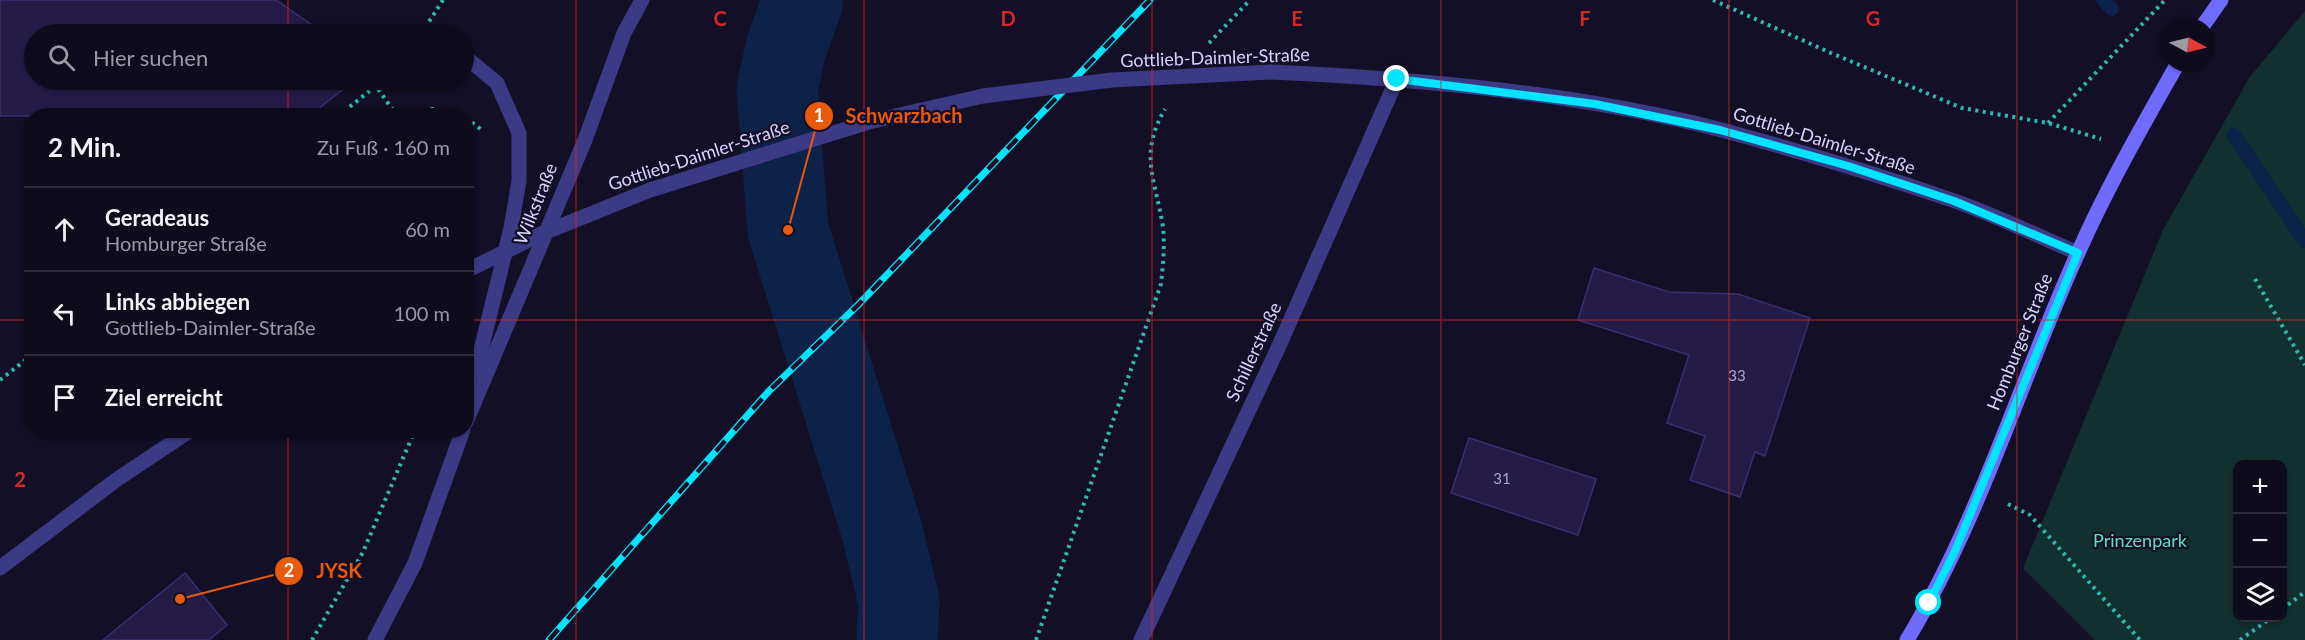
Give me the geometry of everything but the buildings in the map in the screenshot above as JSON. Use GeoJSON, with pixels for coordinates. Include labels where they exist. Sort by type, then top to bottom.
{"type":"FeatureCollection","features":[{"type":"Feature","properties":{"kind":"main road"},"geometry":{"type":"LineString","coordinates":[[2208,18],[2221,0]]}},
{"type":"Feature","properties":{"kind":"main road","name":"Homburger Straße"},"geometry":{"type":"LineString","coordinates":[[1907,640],[1955,551],[2078,253],[2130,148],[2173,72]]}},
{"type":"Feature","properties":{"kind":"street","name":"Wilkstraße"},"geometry":{"type":"LineString","coordinates":[[474,403],[585,140],[624,33],[642,0]]}},
{"type":"Feature","properties":{"kind":"street"},"geometry":{"type":"LineString","coordinates":[[474,64],[497,83],[519,133],[519,181],[511,228],[474,378]]}},
{"type":"Feature","properties":{"kind":"street","name":"Gottlieb-Daimler-Straße"},"geometry":{"type":"LineString","coordinates":[[474,267],[541,234],[650,190],[869,122],[983,96],[1030,90],[1112,80],[1271,72],[1397,79],[1478,88],[1595,104],[1720,130],[1848,166],[1954,201],[2078,253]]}},
{"type":"Feature","properties":{"kind":"street","name":"Schillerstraße"},"geometry":{"type":"LineString","coordinates":[[1141,640],[1279,346],[1397,79]]}},
{"type":"Feature","properties":{"kind":"street"},"geometry":{"type":"LineString","coordinates":[[0,568],[116,480],[179,438]]}},
{"type":"Feature","properties":{"kind":"street"},"geometry":{"type":"LineString","coordinates":[[375,640],[415,563],[459,438]]}},
{"type":"Feature","properties":{"kind":"path"},"geometry":{"type":"LineString","coordinates":[[427,24],[443,0]]}},
{"type":"Feature","properties":{"kind":"path"},"geometry":{"type":"LineString","coordinates":[[1205,47],[1250,0]]}},
{"type":"Feature","properties":{"kind":"path"},"geometry":{"type":"LineString","coordinates":[[1713,0],[1962,108],[2048,123],[2130,148]]}},
{"type":"Feature","properties":{"kind":"path"},"geometry":{"type":"LineString","coordinates":[[2048,123],[2165,0]]}},
{"type":"Feature","properties":{"kind":"path"},"geometry":{"type":"LineString","coordinates":[[348,108],[371,90]]}},
{"type":"Feature","properties":{"kind":"path"},"geometry":{"type":"LineString","coordinates":[[379,90],[392,108]]}},
{"type":"Feature","properties":{"kind":"path"},"geometry":{"type":"LineString","coordinates":[[1036,640],[1161,284],[1163,228],[1151,175],[1151,150],[1159,119],[1170,101]]}},
{"type":"Feature","properties":{"kind":"path"},"geometry":{"type":"LineString","coordinates":[[2255,279],[2305,365]]}},
{"type":"Feature","properties":{"kind":"path"},"geometry":{"type":"LineString","coordinates":[[0,380],[24,361]]}},
{"type":"Feature","properties":{"kind":"path"},"geometry":{"type":"LineString","coordinates":[[312,640],[363,552],[412,438]]}},
{"type":"Feature","properties":{"kind":"path"},"geometry":{"type":"LineString","coordinates":[[1981,490],[2030,516],[2140,640]]}},
{"type":"Feature","properties":{"kind":"path"},"geometry":{"type":"LineString","coordinates":[[2287,606],[2305,592]]}},
{"type":"Feature","properties":{"kind":"path"},"geometry":{"type":"LineString","coordinates":[[2240,640],[2265,622]]}},
{"type":"Feature","properties":{"kind":"green space","name":"Prinzenpark"},"geometry":{"type":"Polygon","coordinates":[[[2305,11],[2305,640],[2095,640],[2023,568],[2163,230],[2249,78],[2305,11]]]}},
{"type":"Feature","properties":{"kind":"waterway"},"geometry":{"type":"LineString","coordinates":[[803,0],[786,48],[777,89],[788,230],[882,531],[899,602],[897,640]]}},
{"type":"Feature","properties":{"kind":"waterway"},"geometry":{"type":"LineString","coordinates":[[2103,0],[2112,9]]}},
{"type":"Feature","properties":{"kind":"waterway"},"geometry":{"type":"LineString","coordinates":[[2234,135],[2305,241]]}},
{"type":"Feature","properties":{"kind":"railway"},"geometry":{"type":"LineString","coordinates":[[549,640],[769,391],[858,305],[1150,0]]}},
{"type":"Feature","properties":{"kind":"place","name":"Schwarzbach"},"geometry":{"type":"Point","coordinates":[788,230]}},
{"type":"Feature","properties":{"kind":"place","name":"JYSK"},"geometry":{"type":"Point","coordinates":[180,599]}},
{"type":"Feature","properties":{"kind":"route"},"geometry":{"type":"LineString","coordinates":[[1397,79],[1595,104],[1720,130],[1848,166],[1954,201],[2078,253],[1981,490],[1955,551],[1929,603]]}}]}
